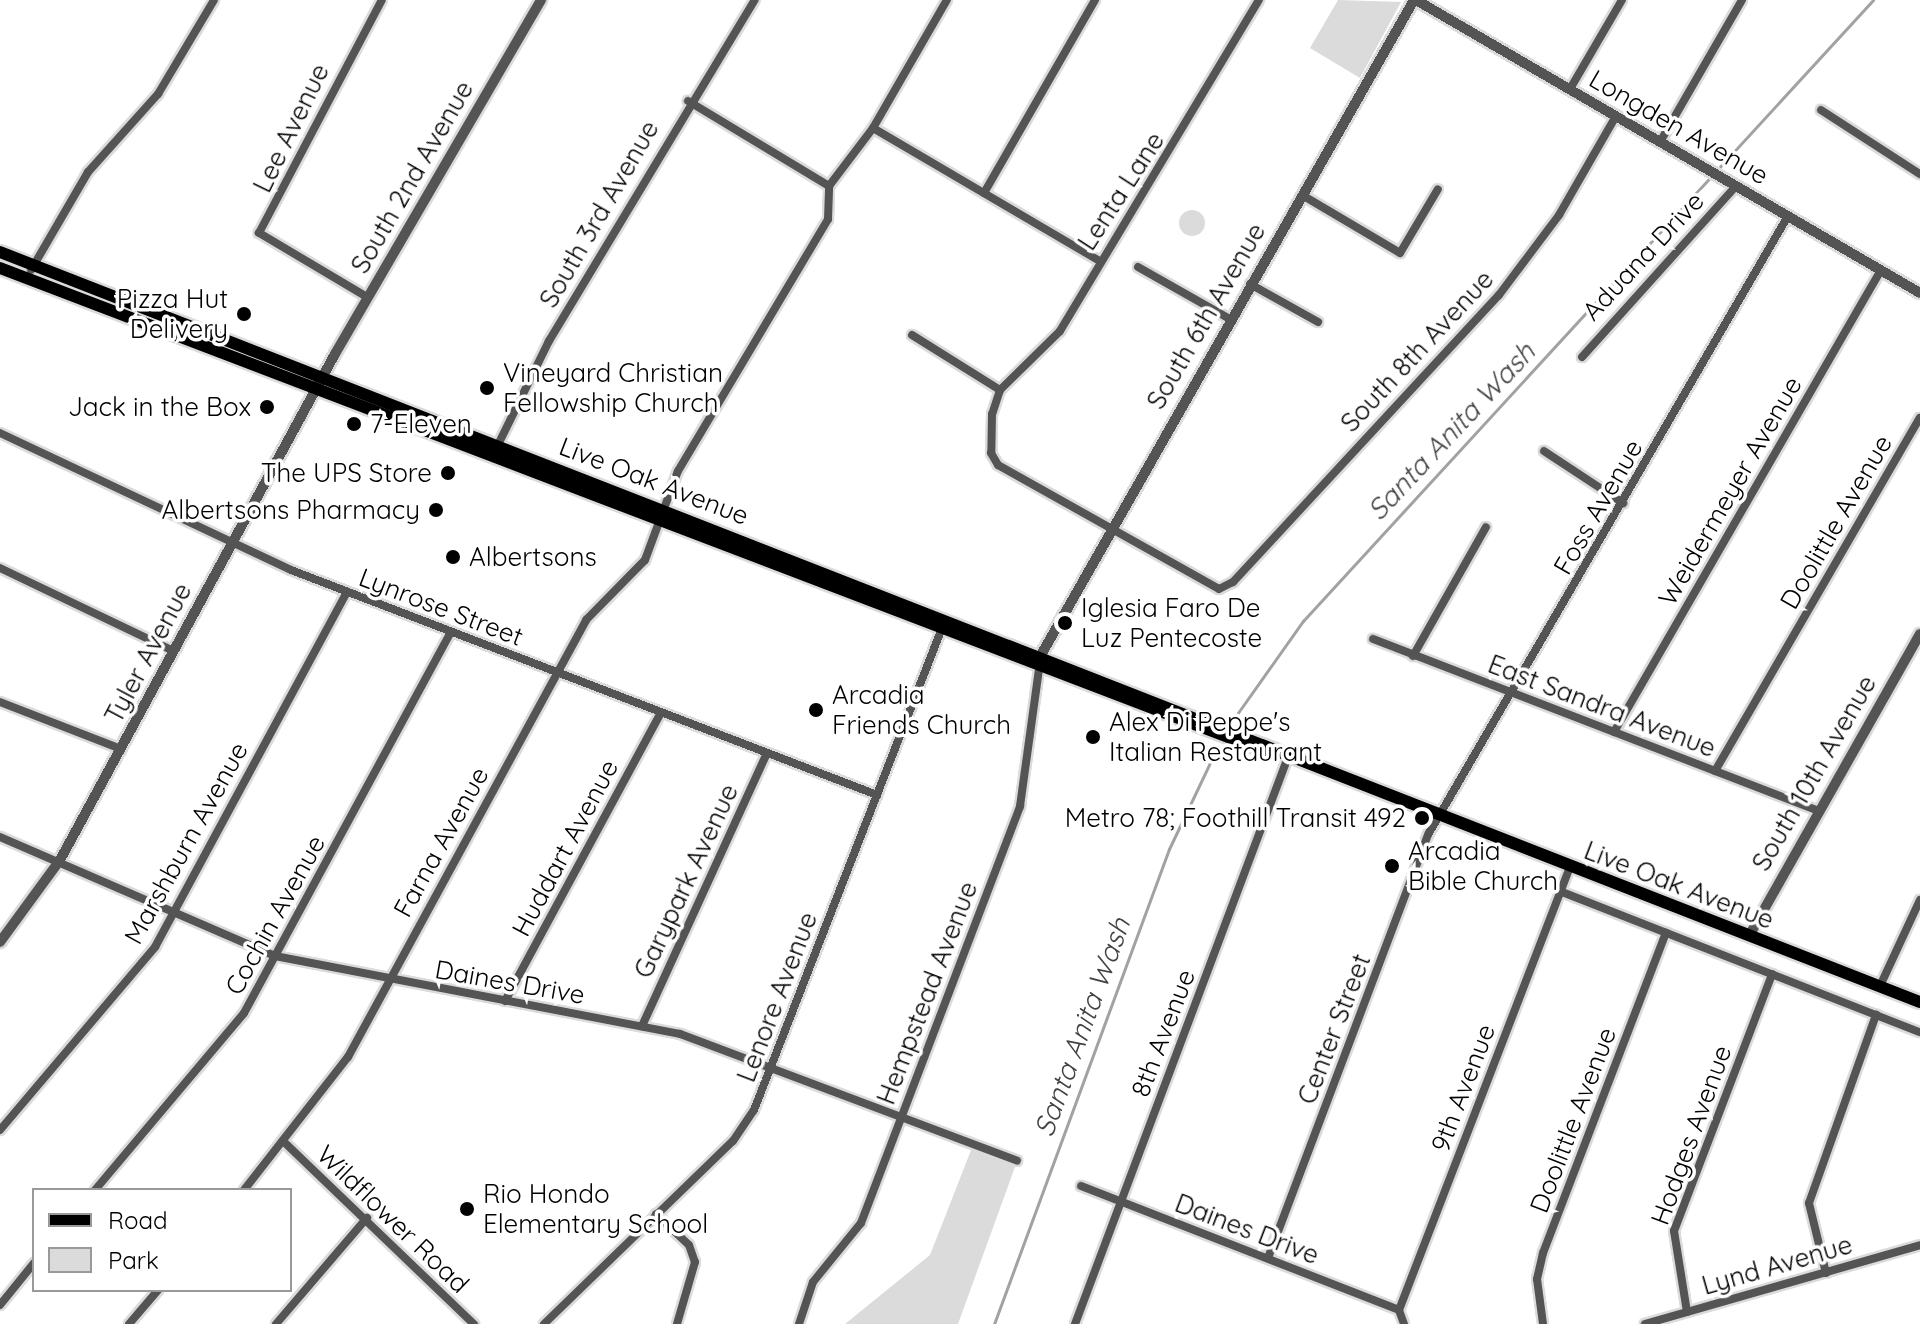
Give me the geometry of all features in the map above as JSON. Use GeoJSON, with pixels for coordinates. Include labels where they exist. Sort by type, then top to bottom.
{"type":"FeatureCollection","features":[{"type":"Feature","properties":{"kind":"main road","name":"Live Oak Avenue"},"geometry":{"type":"LineString","coordinates":[[0,252],[1222,725],[1288,757],[1920,1002]]}},
{"type":"Feature","properties":{"kind":"main road","name":"Live Oak Avenue"},"geometry":{"type":"LineString","coordinates":[[0,268],[1229,743],[1288,757]]}},
{"type":"Feature","properties":{"kind":"street"},"geometry":{"type":"LineString","coordinates":[[27,279],[88,172],[158,94],[214,0]]}},
{"type":"Feature","properties":{"kind":"street","name":"Lee Avenue"},"geometry":{"type":"LineString","coordinates":[[367,297],[259,233],[382,0]]}},
{"type":"Feature","properties":{"kind":"street","name":"South 2nd Avenue"},"geometry":{"type":"LineString","coordinates":[[323,377],[541,0]]}},
{"type":"Feature","properties":{"kind":"street","name":"South 3rd Avenue"},"geometry":{"type":"LineString","coordinates":[[493,458],[549,341],[688,101],[755,0]]}},
{"type":"Feature","properties":{"kind":"street"},"geometry":{"type":"LineString","coordinates":[[688,101],[829,186],[873,128],[947,0]]}},
{"type":"Feature","properties":{"kind":"street"},"geometry":{"type":"LineString","coordinates":[[984,193],[1095,0]]}},
{"type":"Feature","properties":{"kind":"street","name":"Lenta Lane"},"geometry":{"type":"LineString","coordinates":[[1000,390],[1060,331],[1259,0]]}},
{"type":"Feature","properties":{"kind":"street","name":"Longden Avenue"},"geometry":{"type":"LineString","coordinates":[[1415,0],[1920,293]]}},
{"type":"Feature","properties":{"kind":"street","name":"South 6th Avenue"},"geometry":{"type":"LineString","coordinates":[[1041,655],[1109,528],[1415,0]]}},
{"type":"Feature","properties":{"kind":"street"},"geometry":{"type":"LineString","coordinates":[[1570,89],[1622,0]]}},
{"type":"Feature","properties":{"kind":"street"},"geometry":{"type":"LineString","coordinates":[[1660,142],[1742,0]]}},
{"type":"Feature","properties":{"kind":"street"},"geometry":{"type":"LineString","coordinates":[[1821,110],[1920,174]]}},
{"type":"Feature","properties":{"kind":"street","name":"South 8th Avenue"},"geometry":{"type":"LineString","coordinates":[[1109,528],[1219,589],[1233,582],[1499,295],[1559,215],[1616,116]]}},
{"type":"Feature","properties":{"kind":"street"},"geometry":{"type":"LineString","coordinates":[[873,128],[1100,261]]}},
{"type":"Feature","properties":{"kind":"street","name":"Farna Avenue"},"geometry":{"type":"LineString","coordinates":[[246,1188],[321,1100],[586,620],[634,577],[660,523],[678,471],[828,219],[829,186]]}},
{"type":"Feature","properties":{"kind":"street","name":"Aduana Drive"},"geometry":{"type":"LineString","coordinates":[[1582,357],[1736,186]]}},
{"type":"Feature","properties":{"kind":"street"},"geometry":{"type":"LineString","coordinates":[[1302,195],[1400,253],[1438,189]]}},
{"type":"Feature","properties":{"kind":"street","name":"Foss Avenue"},"geometry":{"type":"LineString","coordinates":[[1440,816],[1788,216]]}},
{"type":"Feature","properties":{"kind":"street"},"geometry":{"type":"LineString","coordinates":[[1138,267],[1230,319]]}},
{"type":"Feature","properties":{"kind":"street","name":"Weidermeyer Avenue"},"geometry":{"type":"LineString","coordinates":[[1614,732],[1881,270]]}},
{"type":"Feature","properties":{"kind":"street"},"geometry":{"type":"LineString","coordinates":[[1250,284],[1318,322]]}},
{"type":"Feature","properties":{"kind":"street"},"geometry":{"type":"LineString","coordinates":[[912,335],[1000,390],[991,440],[998,465],[1109,528]]}},
{"type":"Feature","properties":{"kind":"street","name":"Tyler Avenue"},"geometry":{"type":"LineString","coordinates":[[0,942],[60,860],[323,377]]}},
{"type":"Feature","properties":{"kind":"street","name":"Doolittle Avenue"},"geometry":{"type":"LineString","coordinates":[[1715,771],[1920,418]]}},
{"type":"Feature","properties":{"kind":"street","name":"Lynrose Street"},"geometry":{"type":"LineString","coordinates":[[0,433],[76,463],[231,546],[877,795]]}},
{"type":"Feature","properties":{"kind":"street"},"geometry":{"type":"LineString","coordinates":[[1544,451],[1623,503]]}},
{"type":"Feature","properties":{"kind":"street"},"geometry":{"type":"LineString","coordinates":[[1413,656],[1486,527]]}},
{"type":"Feature","properties":{"kind":"street"},"geometry":{"type":"LineString","coordinates":[[0,568],[173,651]]}},
{"type":"Feature","properties":{"kind":"street","name":"Marshburn Avenue"},"geometry":{"type":"LineString","coordinates":[[0,1130],[155,947],[347,592]]}},
{"type":"Feature","properties":{"kind":"street","name":"Lenore Avenue"},"geometry":{"type":"LineString","coordinates":[[544,1324],[733,1141],[771,1069],[946,619]]}},
{"type":"Feature","properties":{"kind":"street","name":"Cochin Avenue"},"geometry":{"type":"LineString","coordinates":[[97,1188],[244,1013],[451,632]]}},
{"type":"Feature","properties":{"kind":"street","name":"South 10th Avenue"},"geometry":{"type":"LineString","coordinates":[[1749,936],[1817,810],[1920,635]]}},
{"type":"Feature","properties":{"kind":"street","name":"East Sandra Avenue"},"geometry":{"type":"LineString","coordinates":[[1373,639],[1817,810]]}},
{"type":"Feature","properties":{"kind":"street","name":"Hempstead Avenue"},"geometry":{"type":"LineString","coordinates":[[799,1324],[813,1282],[861,1223],[1030,775],[1041,655]]}},
{"type":"Feature","properties":{"kind":"street"},"geometry":{"type":"LineString","coordinates":[[0,702],[121,749]]}},
{"type":"Feature","properties":{"kind":"street","name":"Huddart Avenue"},"geometry":{"type":"LineString","coordinates":[[505,1001],[661,713]]}},
{"type":"Feature","properties":{"kind":"street","name":"Garypark Avenue"},"geometry":{"type":"LineString","coordinates":[[642,1026],[767,753]]}},
{"type":"Feature","properties":{"kind":"street","name":"8th Avenue"},"geometry":{"type":"LineString","coordinates":[[1075,1324],[1288,757]]}},
{"type":"Feature","properties":{"kind":"street","name":"Center Street"},"geometry":{"type":"LineString","coordinates":[[1268,1258],[1440,816]]}},
{"type":"Feature","properties":{"kind":"street","name":"Daines Drive"},"geometry":{"type":"LineString","coordinates":[[0,837],[60,860],[275,956],[388,982],[642,1026],[771,1069],[1017,1161]]}},
{"type":"Feature","properties":{"kind":"street","name":"9th Avenue"},"geometry":{"type":"LineString","coordinates":[[1399,1310],[1570,867]]}},
{"type":"Feature","properties":{"kind":"street","name":"Live Oak Avenue"},"geometry":{"type":"LineString","coordinates":[[1562,892],[1920,1032]]}},
{"type":"Feature","properties":{"kind":"street"},"geometry":{"type":"LineString","coordinates":[[1880,986],[1920,900]]}},
{"type":"Feature","properties":{"kind":"street","name":"Doolittle Avenue"},"geometry":{"type":"LineString","coordinates":[[1543,1324],[1537,1279],[1543,1253],[1666,933]]}},
{"type":"Feature","properties":{"kind":"street","name":"Hodges Avenue"},"geometry":{"type":"LineString","coordinates":[[1687,1312],[1674,1231],[1772,974]]}},
{"type":"Feature","properties":{"kind":"street"},"geometry":{"type":"LineString","coordinates":[[1826,1273],[1809,1203],[1876,1015]]}},
{"type":"Feature","properties":{"kind":"street","name":"Wildflower Road"},"geometry":{"type":"LineString","coordinates":[[285,1143],[367,1218],[474,1324]]}},
{"type":"Feature","properties":{"kind":"street","name":"Daines Drive"},"geometry":{"type":"LineString","coordinates":[[1081,1186],[1399,1310]]}},
{"type":"Feature","properties":{"kind":"street"},"geometry":{"type":"LineString","coordinates":[[656,1214],[689,1245],[695,1262],[677,1324]]}},
{"type":"Feature","properties":{"kind":"street"},"geometry":{"type":"LineString","coordinates":[[276,1324],[367,1218]]}},
{"type":"Feature","properties":{"kind":"street","name":"Lynd Avenue"},"geometry":{"type":"LineString","coordinates":[[1645,1324],[1920,1245]]}},
{"type":"Feature","properties":{"kind":"street"},"geometry":{"type":"LineString","coordinates":[[0,1305],[32,1265]]}},
{"type":"Feature","properties":{"kind":"street"},"geometry":{"type":"LineString","coordinates":[[129,1324],[156,1292]]}},
{"type":"Feature","properties":{"kind":"street"},"geometry":{"type":"LineString","coordinates":[[1399,1310],[1404,1324]]}},
{"type":"Feature","properties":{"kind":"street"},"geometry":{"type":"LineString","coordinates":[[458,1324],[466,1316]]}},
{"type":"Feature","properties":{"kind":"green space"},"geometry":{"type":"Polygon","coordinates":[[[1338,0],[1401,2],[1360,78],[1310,48],[1338,0]]]}},
{"type":"Feature","properties":{"kind":"green space"},"geometry":{"type":"Polygon","coordinates":[[[1192,210],[1201,214],[1205,223],[1201,232],[1192,236],[1183,232],[1179,223],[1183,214],[1192,210]]]}},
{"type":"Feature","properties":{"kind":"green space"},"geometry":{"type":"Polygon","coordinates":[[[975,1140],[1019,1156],[958,1324],[845,1324],[930,1255],[975,1140]]]}},
{"type":"Feature","properties":{"kind":"waterway","name":"Santa Anita Wash"},"geometry":{"type":"LineString","coordinates":[[1235,717],[1303,621],[1873,0]]}},
{"type":"Feature","properties":{"kind":"waterway","name":"Santa Anita Wash"},"geometry":{"type":"LineString","coordinates":[[994,1324],[1169,849],[1217,748]]}},
{"type":"Feature","properties":{"kind":"place","name":"Pizza Hut Delivery"},"geometry":{"type":"Point","coordinates":[244,314]}},
{"type":"Feature","properties":{"kind":"place","name":"Vineyard Christian Fellowship Church"},"geometry":{"type":"Point","coordinates":[487,388]}},
{"type":"Feature","properties":{"kind":"place","name":"Jack in the Box"},"geometry":{"type":"Point","coordinates":[267,407]}},
{"type":"Feature","properties":{"kind":"place","name":"7-Eleven"},"geometry":{"type":"Point","coordinates":[354,424]}},
{"type":"Feature","properties":{"kind":"place","name":"The UPS Store"},"geometry":{"type":"Point","coordinates":[448,473]}},
{"type":"Feature","properties":{"kind":"place","name":"Albertsons Pharmacy"},"geometry":{"type":"Point","coordinates":[436,510]}},
{"type":"Feature","properties":{"kind":"place","name":"Albertsons"},"geometry":{"type":"Point","coordinates":[453,557]}},
{"type":"Feature","properties":{"kind":"place","name":"Iglesia Faro De Luz Pentecoste"},"geometry":{"type":"Point","coordinates":[1065,623]}},
{"type":"Feature","properties":{"kind":"place","name":"Arcadia Friends Church"},"geometry":{"type":"Point","coordinates":[816,710]}},
{"type":"Feature","properties":{"kind":"place","name":"Alex Di Peppe's Italian Restaurant"},"geometry":{"type":"Point","coordinates":[1093,737]}},
{"type":"Feature","properties":{"kind":"place","name":"Metro 78; Foothill Transit 492"},"geometry":{"type":"Point","coordinates":[1422,818]}},
{"type":"Feature","properties":{"kind":"place","name":"Arcadia Bible Church"},"geometry":{"type":"Point","coordinates":[1392,866]}},
{"type":"Feature","properties":{"kind":"place","name":"Rio Hondo Elementary School"},"geometry":{"type":"Point","coordinates":[467,1209]}}]}
